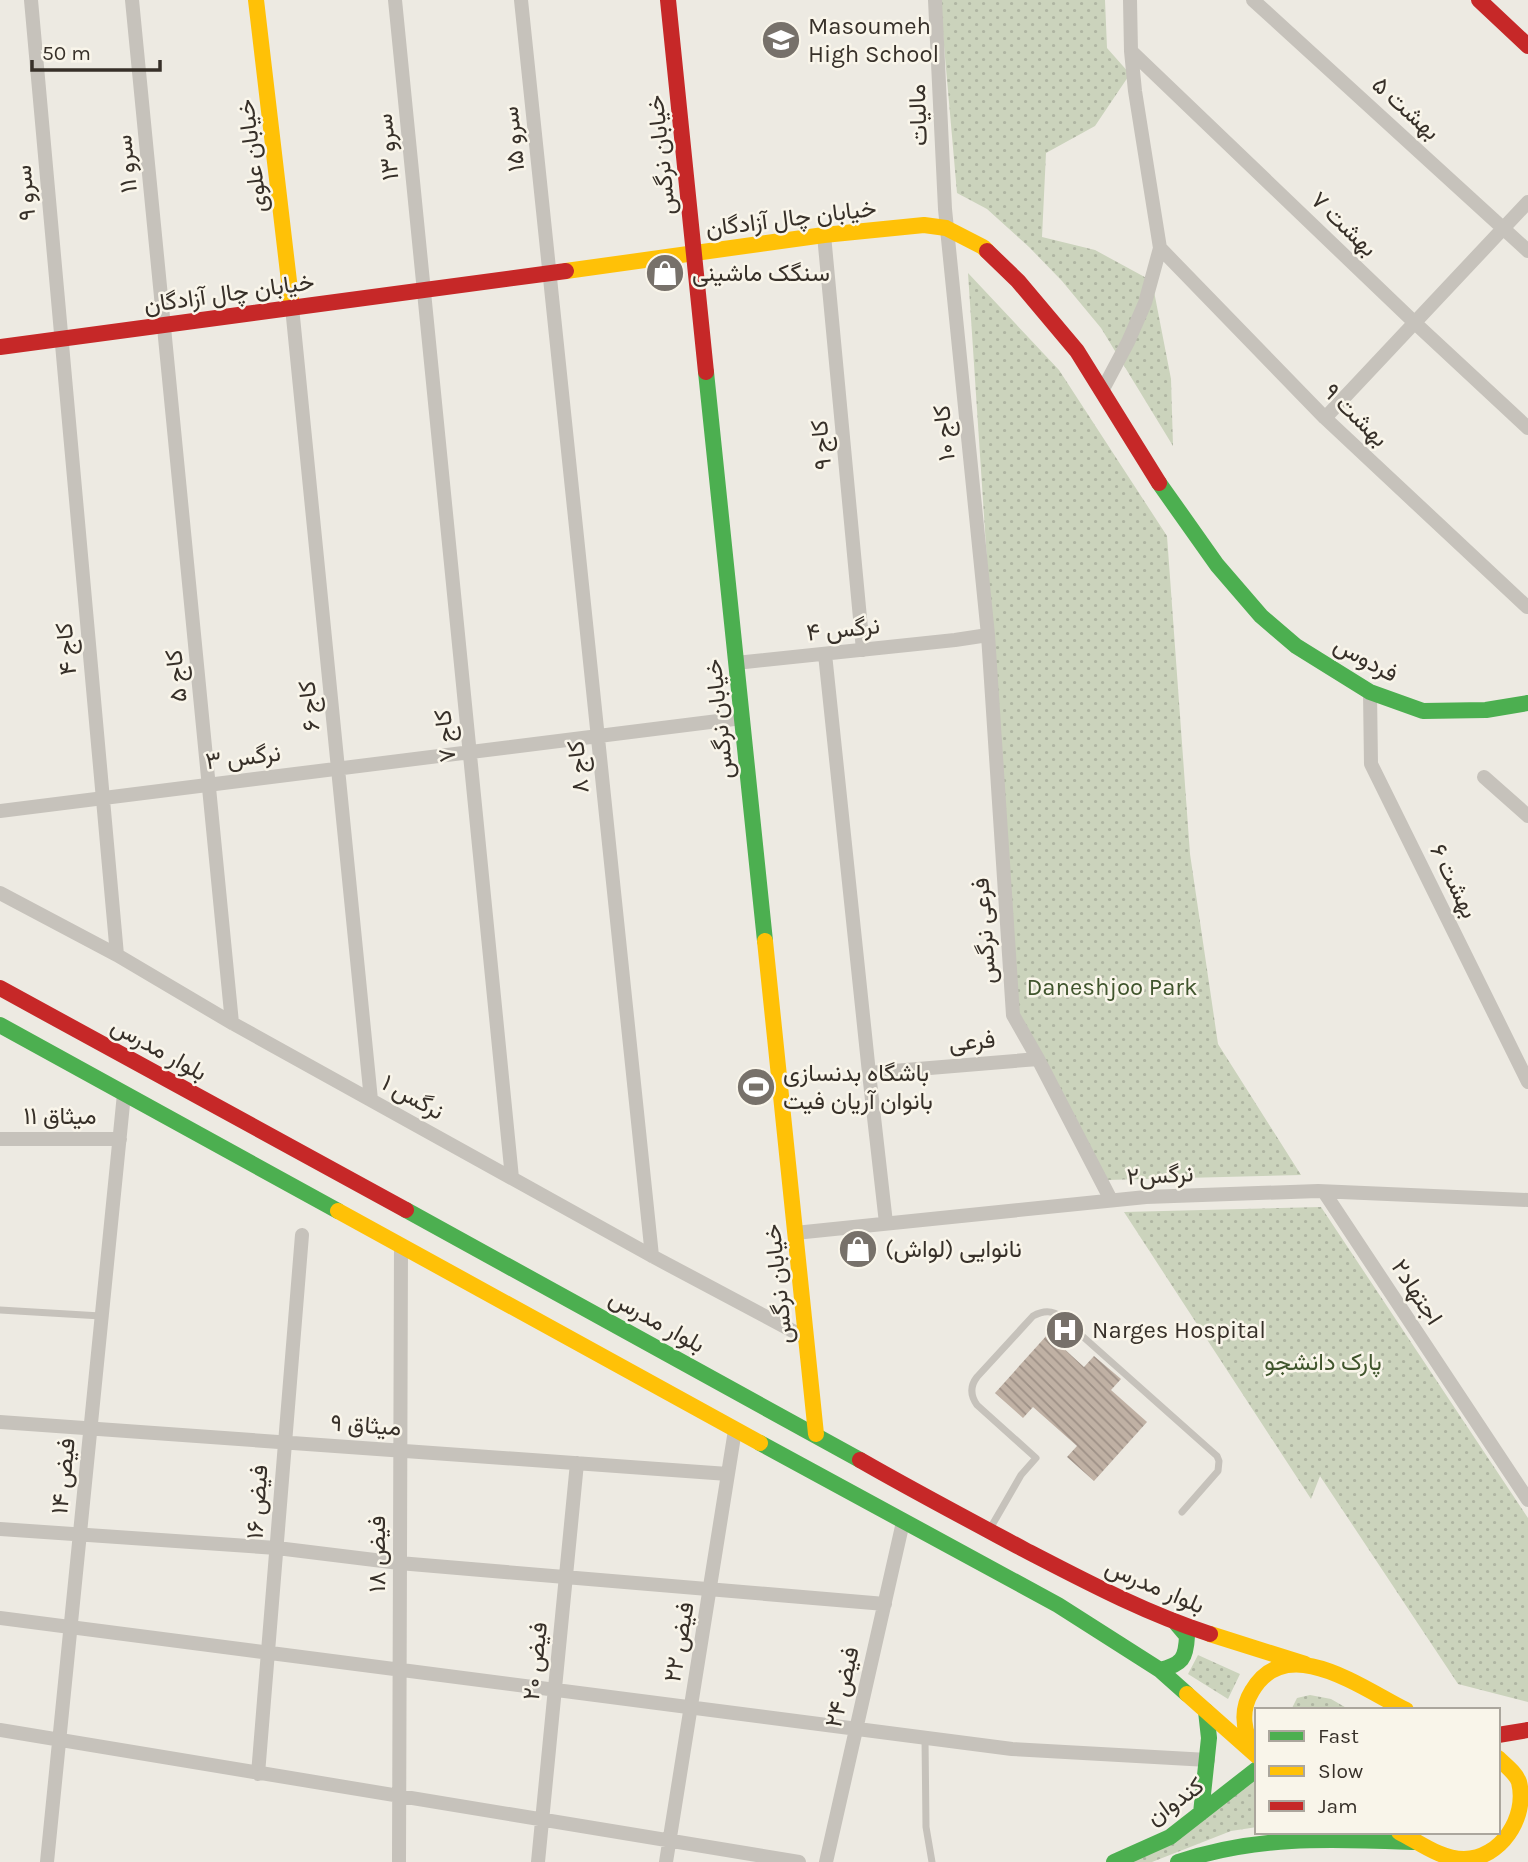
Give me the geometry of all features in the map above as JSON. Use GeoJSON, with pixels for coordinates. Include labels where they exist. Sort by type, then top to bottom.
{"type":"FeatureCollection","features":[{"type":"Feature","properties":{"kind":"main road","name":"خیابان علوی"},"geometry":{"type":"LineString","coordinates":[[256,0],[292,307]]}},
{"type":"Feature","properties":{"kind":"main road","name":"خیابان نرگس"},"geometry":{"type":"LineString","coordinates":[[668,0],[816,1434]]}},
{"type":"Feature","properties":{"kind":"main road"},"geometry":{"type":"LineString","coordinates":[[1479,0],[1528,46]]}},
{"type":"Feature","properties":{"kind":"main road","name":"خیابان چال آزادگان"},"geometry":{"type":"LineString","coordinates":[[0,347],[824,235],[924,225],[946,228],[983,247],[1018,281],[1077,351],[1166,495],[1217,565]]}},
{"type":"Feature","properties":{"kind":"main road","name":"فردوس"},"geometry":{"type":"LineString","coordinates":[[1217,565],[1261,616],[1296,646],[1370,692],[1423,711],[1486,710],[1528,703]]}},
{"type":"Feature","properties":{"kind":"main road","name":"بلوار مدرس"},"geometry":{"type":"LineString","coordinates":[[0,988],[816,1434],[912,1490],[1105,1591],[1176,1623],[1324,1669],[1402,1708]]}},
{"type":"Feature","properties":{"kind":"main road"},"geometry":{"type":"LineString","coordinates":[[0,1026],[1058,1605],[1160,1670],[1255,1754]]}},
{"type":"Feature","properties":{"kind":"main road"},"geometry":{"type":"LineString","coordinates":[[1160,1670],[1177,1666],[1187,1653],[1187,1636],[1176,1623]]}},
{"type":"Feature","properties":{"kind":"main road"},"geometry":{"type":"LineString","coordinates":[[1255,1753],[1247,1741],[1243,1722],[1245,1703],[1254,1685],[1268,1672],[1286,1665],[1305,1664]]}},
{"type":"Feature","properties":{"kind":"main road"},"geometry":{"type":"LineString","coordinates":[[1201,1813],[1208,1760],[1206,1711]]}},
{"type":"Feature","properties":{"kind":"main road"},"geometry":{"type":"LineString","coordinates":[[1500,1735],[1528,1731]]}},
{"type":"Feature","properties":{"kind":"main road"},"geometry":{"type":"LineString","coordinates":[[1403,1834],[1443,1854],[1462,1859],[1486,1860],[1512,1837],[1521,1820],[1525,1793],[1512,1771],[1500,1760]]}},
{"type":"Feature","properties":{"kind":"main road","name":"کندوان"},"geometry":{"type":"LineString","coordinates":[[1114,1862],[1171,1837],[1255,1771]]}},
{"type":"Feature","properties":{"kind":"main road"},"geometry":{"type":"LineString","coordinates":[[1178,1862],[1239,1846],[1320,1839],[1419,1842]]}},
{"type":"Feature","properties":{"kind":"street","name":"سرو ۹"},"geometry":{"type":"LineString","coordinates":[[31,0],[61,339]]}},
{"type":"Feature","properties":{"kind":"street","name":"سرو ۱۱"},"geometry":{"type":"LineString","coordinates":[[132,0],[164,324]]}},
{"type":"Feature","properties":{"kind":"street","name":"سرو ۱۳"},"geometry":{"type":"LineString","coordinates":[[395,0],[424,290]]}},
{"type":"Feature","properties":{"kind":"street","name":"سرو ۱۵"},"geometry":{"type":"LineString","coordinates":[[521,0],[550,273]]}},
{"type":"Feature","properties":{"kind":"street","name":"مالیات"},"geometry":{"type":"LineString","coordinates":[[935,0],[946,228]]}},
{"type":"Feature","properties":{"kind":"street"},"geometry":{"type":"LineString","coordinates":[[1102,391],[1145,303],[1160,248],[1135,92],[1130,0]]}},
{"type":"Feature","properties":{"kind":"street","name":"بهشت ۵"},"geometry":{"type":"LineString","coordinates":[[1253,0],[1528,251]]}},
{"type":"Feature","properties":{"kind":"street","name":"بهشت ۷"},"geometry":{"type":"LineString","coordinates":[[1131,51],[1528,428]]}},
{"type":"Feature","properties":{"kind":"street"},"geometry":{"type":"LineString","coordinates":[[1325,418],[1528,202]]}},
{"type":"Feature","properties":{"kind":"street","name":"کاج ۱۰"},"geometry":{"type":"LineString","coordinates":[[946,228],[988,635]]}},
{"type":"Feature","properties":{"kind":"street","name":"کاج ۹"},"geometry":{"type":"LineString","coordinates":[[824,235],[863,650]]}},
{"type":"Feature","properties":{"kind":"street","name":"بهشت ۹"},"geometry":{"type":"LineString","coordinates":[[1160,248],[1325,418],[1527,607]]}},
{"type":"Feature","properties":{"kind":"street","name":"کاج ۸"},"geometry":{"type":"LineString","coordinates":[[550,273],[652,1256]]}},
{"type":"Feature","properties":{"kind":"street","name":"کاج ۷"},"geometry":{"type":"LineString","coordinates":[[424,290],[512,1178]]}},
{"type":"Feature","properties":{"kind":"street","name":"کاج ۶"},"geometry":{"type":"LineString","coordinates":[[292,307],[371,1100]]}},
{"type":"Feature","properties":{"kind":"street","name":"کاج ۵"},"geometry":{"type":"LineString","coordinates":[[164,324],[232,1023]]}},
{"type":"Feature","properties":{"kind":"street","name":"کاج ۴"},"geometry":{"type":"LineString","coordinates":[[61,339],[117,954]]}},
{"type":"Feature","properties":{"kind":"street","name":"نرگس ۴"},"geometry":{"type":"LineString","coordinates":[[736,663],[988,635]]}},
{"type":"Feature","properties":{"kind":"street","name":"فرعی نرگس"},"geometry":{"type":"LineString","coordinates":[[988,635],[1013,1015],[1111,1200]]}},
{"type":"Feature","properties":{"kind":"street"},"geometry":{"type":"LineString","coordinates":[[825,654],[886,1223]]}},
{"type":"Feature","properties":{"kind":"street","name":"بهشت ۶"},"geometry":{"type":"LineString","coordinates":[[1370,692],[1371,764],[1528,1082]]}},
{"type":"Feature","properties":{"kind":"street","name":"نرگس ۳"},"geometry":{"type":"LineString","coordinates":[[0,811],[742,718]]}},
{"type":"Feature","properties":{"kind":"street"},"geometry":{"type":"LineString","coordinates":[[1484,777],[1528,816]]}},
{"type":"Feature","properties":{"kind":"street","name":"نرگس ۱"},"geometry":{"type":"LineString","coordinates":[[0,893],[117,954],[232,1023],[652,1256],[806,1338]]}},
{"type":"Feature","properties":{"kind":"street","name":"فرعی"},"geometry":{"type":"LineString","coordinates":[[869,1073],[1038,1059]]}},
{"type":"Feature","properties":{"kind":"street","name":"فیض ۱۴"},"geometry":{"type":"LineString","coordinates":[[47,1862],[124,1094]]}},
{"type":"Feature","properties":{"kind":"street","name":"میثاق ۱۱"},"geometry":{"type":"LineString","coordinates":[[0,1139],[120,1139]]}},
{"type":"Feature","properties":{"kind":"street","name":"نرگس۲"},"geometry":{"type":"LineString","coordinates":[[795,1233],[1158,1196],[1324,1192],[1526,1200]]}},
{"type":"Feature","properties":{"kind":"street","name":"اجتهاد۲"},"geometry":{"type":"LineString","coordinates":[[1324,1192],[1528,1500]]}},
{"type":"Feature","properties":{"kind":"street"},"geometry":{"type":"LineString","coordinates":[[1526,1200],[1528,1214]]}},
{"type":"Feature","properties":{"kind":"street","name":"فیض ۱۶"},"geometry":{"type":"LineString","coordinates":[[258,1773],[302,1235]]}},
{"type":"Feature","properties":{"kind":"street","name":"فیض ۱۸"},"geometry":{"type":"LineString","coordinates":[[399,1862],[401,1247]]}},
{"type":"Feature","properties":{"kind":"street","name":"میثاق ۹"},"geometry":{"type":"LineString","coordinates":[[0,1422],[728,1475]]}},
{"type":"Feature","properties":{"kind":"street","name":"فیض ۲۲"},"geometry":{"type":"LineString","coordinates":[[666,1862],[736,1430]]}},
{"type":"Feature","properties":{"kind":"street","name":"فیض ۲۰"},"geometry":{"type":"LineString","coordinates":[[538,1862],[577,1464]]}},
{"type":"Feature","properties":{"kind":"street","name":"فیض ۲۴"},"geometry":{"type":"LineString","coordinates":[[826,1862],[903,1522]]}},
{"type":"Feature","properties":{"kind":"street"},"geometry":{"type":"LineString","coordinates":[[0,1529],[277,1548],[399,1563],[885,1604]]}},
{"type":"Feature","properties":{"kind":"street"},"geometry":{"type":"LineString","coordinates":[[0,1618],[1012,1749],[1208,1760]]}},
{"type":"Feature","properties":{"kind":"street"},"geometry":{"type":"LineString","coordinates":[[0,1730],[799,1862]]}},
{"type":"Feature","properties":{"kind":"lane"},"geometry":{"type":"LineString","coordinates":[[0,1310],[102,1316]]}},
{"type":"Feature","properties":{"kind":"lane"},"geometry":{"type":"LineString","coordinates":[[989,1531],[1021,1475],[1036,1458],[976,1405],[971,1387],[1033,1316],[1045,1311],[1057,1314],[1217,1457],[1218,1471],[1182,1512]]}},
{"type":"Feature","properties":{"kind":"lane"},"geometry":{"type":"LineString","coordinates":[[925,1738],[926,1827],[932,1862]]}},
{"type":"Feature","properties":{"kind":"green space"},"geometry":{"type":"Polygon","coordinates":[[[940,0],[1105,0],[1107,48],[1130,74],[1095,126],[1046,153],[1042,237],[1095,250],[1152,281],[1171,379],[1173,446],[1101,328],[1062,281],[987,209],[957,193],[940,0]]]}},
{"type":"Feature","properties":{"kind":"green space","name":"Daneshjoo Park"},"geometry":{"type":"Polygon","coordinates":[[[968,273],[1059,370],[1167,536],[1190,854],[1218,1044],[1301,1175],[1106,1180],[1017,1016],[968,273]]]}},
{"type":"Feature","properties":{"kind":"green space","name":"پارک دانشجو"},"geometry":{"type":"Polygon","coordinates":[[[1321,1207],[1528,1518],[1528,1702],[1458,1684],[1320,1476],[1311,1499],[1124,1212],[1321,1207]]]}},
{"type":"Feature","properties":{"kind":"green space"},"geometry":{"type":"Polygon","coordinates":[[[1198,1655],[1240,1674],[1228,1699],[1188,1674],[1198,1655]]]}},
{"type":"Feature","properties":{"kind":"green space"},"geometry":{"type":"Polygon","coordinates":[[[1310,1695],[1331,1699],[1347,1708],[1292,1708],[1297,1698],[1310,1695]]]}},
{"type":"Feature","properties":{"kind":"green space"},"geometry":{"type":"Polygon","coordinates":[[[1244,1776],[1255,1781],[1255,1827],[1231,1831],[1152,1862],[1121,1862],[1244,1776]]]}},
{"type":"Feature","properties":{"kind":"building"},"geometry":{"type":"Polygon","coordinates":[[[1048,1334],[1084,1367],[1094,1356],[1121,1379],[1111,1390],[1147,1422],[1094,1481],[1067,1457],[1077,1446],[1033,1407],[1023,1418],[995,1393],[1048,1334]]]}},
{"type":"Feature","properties":{"kind":"traffic: fast"},"geometry":{"type":"LineString","coordinates":[[706,372],[765,941]]}},
{"type":"Feature","properties":{"kind":"traffic: fast"},"geometry":{"type":"LineString","coordinates":[[1159,483],[1217,565],[1261,616],[1296,646],[1370,692],[1423,711],[1486,710],[1528,703]]}},
{"type":"Feature","properties":{"kind":"traffic: fast"},"geometry":{"type":"LineString","coordinates":[[0,1025],[338,1211]]}},
{"type":"Feature","properties":{"kind":"traffic: fast"},"geometry":{"type":"LineString","coordinates":[[406,1210],[860,1460]]}},
{"type":"Feature","properties":{"kind":"traffic: fast"},"geometry":{"type":"LineString","coordinates":[[760,1443],[1058,1605],[1160,1670],[1187,1694]]}},
{"type":"Feature","properties":{"kind":"traffic: fast"},"geometry":{"type":"LineString","coordinates":[[1160,1670],[1178,1663],[1184,1655],[1187,1636],[1176,1623]]}},
{"type":"Feature","properties":{"kind":"traffic: fast"},"geometry":{"type":"LineString","coordinates":[[1201,1813],[1209,1738],[1206,1711]]}},
{"type":"Feature","properties":{"kind":"traffic: fast"},"geometry":{"type":"LineString","coordinates":[[1114,1862],[1170,1837],[1255,1771]]}},
{"type":"Feature","properties":{"kind":"traffic: fast"},"geometry":{"type":"LineString","coordinates":[[1178,1862],[1208,1853],[1267,1843],[1325,1840],[1416,1842]]}},
{"type":"Feature","properties":{"kind":"traffic: slow"},"geometry":{"type":"LineString","coordinates":[[256,0],[292,307]]}},
{"type":"Feature","properties":{"kind":"traffic: slow"},"geometry":{"type":"LineString","coordinates":[[566,271],[824,235],[924,225],[946,228],[987,251]]}},
{"type":"Feature","properties":{"kind":"traffic: slow"},"geometry":{"type":"LineString","coordinates":[[765,941],[816,1434]]}},
{"type":"Feature","properties":{"kind":"traffic: slow"},"geometry":{"type":"LineString","coordinates":[[338,1211],[760,1443]]}},
{"type":"Feature","properties":{"kind":"traffic: slow"},"geometry":{"type":"LineString","coordinates":[[1210,1634],[1305,1664]]}},
{"type":"Feature","properties":{"kind":"traffic: slow"},"geometry":{"type":"LineString","coordinates":[[1255,1753],[1244,1722],[1245,1707],[1252,1691],[1267,1674],[1285,1666],[1305,1665],[1326,1670],[1402,1708]]}},
{"type":"Feature","properties":{"kind":"traffic: slow"},"geometry":{"type":"LineString","coordinates":[[1187,1694],[1255,1754]]}},
{"type":"Feature","properties":{"kind":"traffic: slow"},"geometry":{"type":"LineString","coordinates":[[1403,1834],[1438,1853],[1464,1859],[1477,1857],[1500,1844],[1515,1822],[1521,1796],[1518,1779],[1500,1760]]}},
{"type":"Feature","properties":{"kind":"traffic: jam"},"geometry":{"type":"LineString","coordinates":[[668,0],[706,372]]}},
{"type":"Feature","properties":{"kind":"traffic: jam"},"geometry":{"type":"LineString","coordinates":[[1479,0],[1528,46]]}},
{"type":"Feature","properties":{"kind":"traffic: jam"},"geometry":{"type":"LineString","coordinates":[[987,251],[1018,281],[1077,351],[1159,483]]}},
{"type":"Feature","properties":{"kind":"traffic: jam"},"geometry":{"type":"LineString","coordinates":[[0,347],[566,271]]}},
{"type":"Feature","properties":{"kind":"traffic: jam"},"geometry":{"type":"LineString","coordinates":[[0,988],[406,1210]]}},
{"type":"Feature","properties":{"kind":"traffic: jam"},"geometry":{"type":"LineString","coordinates":[[860,1460],[1093,1585],[1210,1634]]}},
{"type":"Feature","properties":{"kind":"traffic: jam"},"geometry":{"type":"LineString","coordinates":[[1500,1735],[1528,1730]]}},
{"type":"Feature","properties":{"kind":"place","name":"Masoumeh High School"},"geometry":{"type":"Point","coordinates":[781,40]}},
{"type":"Feature","properties":{"kind":"place","name":"سنگک ماشینی"},"geometry":{"type":"Point","coordinates":[665,273]}},
{"type":"Feature","properties":{"kind":"place","name":"باشگاه بدنسازی بانوان آریان فیت"},"geometry":{"type":"Point","coordinates":[756,1087]}},
{"type":"Feature","properties":{"kind":"place","name":"نانوایی (لواش)"},"geometry":{"type":"Point","coordinates":[858,1249]}},
{"type":"Feature","properties":{"kind":"place","name":"Narges Hospital"},"geometry":{"type":"Point","coordinates":[1065,1330]}}]}
